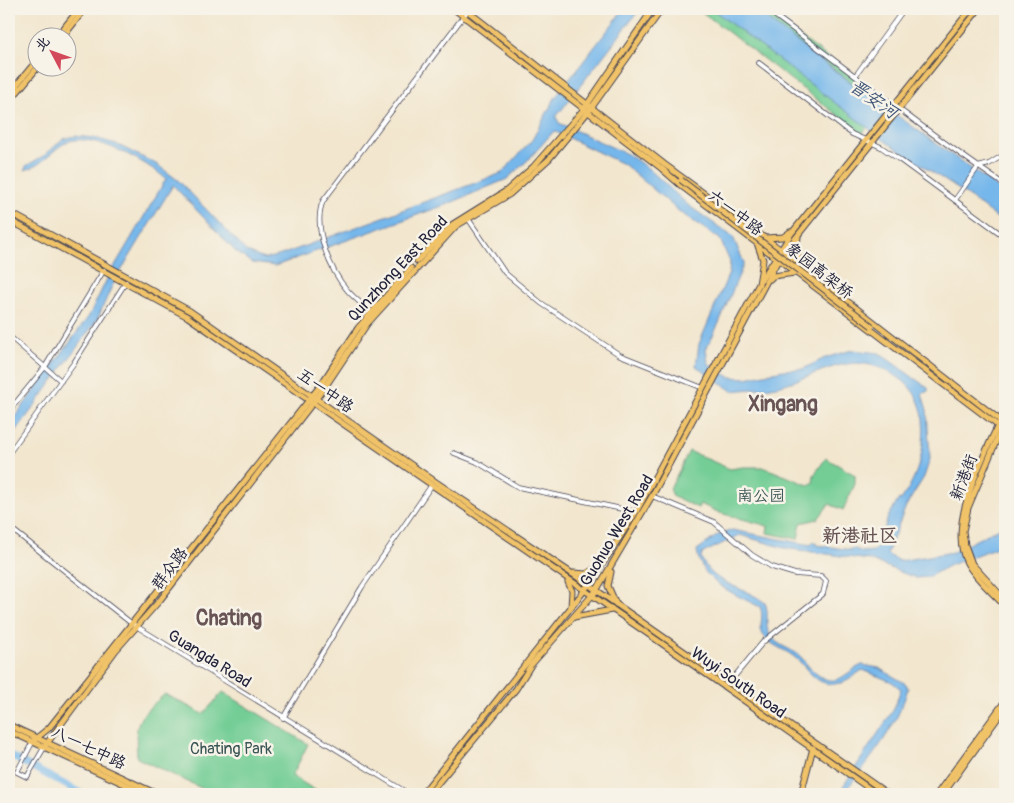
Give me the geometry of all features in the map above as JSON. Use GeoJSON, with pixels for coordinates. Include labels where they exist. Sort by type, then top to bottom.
{"type":"FeatureCollection","features":[{"type":"Feature","properties":{"kind":"main road"},"geometry":{"type":"LineString","coordinates":[[64,28],[80,9]]}},
{"type":"Feature","properties":{"kind":"main road"},"geometry":{"type":"LineString","coordinates":[[70,28],[85,9]]}},
{"type":"Feature","properties":{"kind":"main road","name":"六一中路"},"geometry":{"type":"LineString","coordinates":[[454,9],[558,88],[575,98],[663,166],[782,251],[883,334],[1003,424]]}},
{"type":"Feature","properties":{"kind":"main road","name":"六一中路"},"geometry":{"type":"LineString","coordinates":[[467,9],[566,86],[575,98]]}},
{"type":"Feature","properties":{"kind":"main road","name":"Qunzhong East Road"},"geometry":{"type":"LineString","coordinates":[[314,397],[371,313],[453,224],[517,183],[577,125],[653,9]]}},
{"type":"Feature","properties":{"kind":"main road","name":"Qunzhong East Road"},"geometry":{"type":"LineString","coordinates":[[314,397],[376,313],[456,226],[510,194],[549,160],[571,125],[588,108],[662,9]]}},
{"type":"Feature","properties":{"kind":"main road"},"geometry":{"type":"LineString","coordinates":[[776,258],[870,140],[888,112],[896,108],[979,9]]}},
{"type":"Feature","properties":{"kind":"main road"},"geometry":{"type":"LineString","coordinates":[[870,140],[894,116],[896,108],[970,11]]}},
{"type":"Feature","properties":{"kind":"main road"},"geometry":{"type":"LineString","coordinates":[[9,94],[28,71]]}},
{"type":"Feature","properties":{"kind":"main road"},"geometry":{"type":"LineString","coordinates":[[9,102],[29,78]]}},
{"type":"Feature","properties":{"kind":"main road","name":"六一中路"},"geometry":{"type":"LineString","coordinates":[[663,166],[684,188],[757,244],[873,332],[883,334]]}},
{"type":"Feature","properties":{"kind":"main road","name":"象园高架桥"},"geometry":{"type":"LineString","coordinates":[[663,166],[883,334]]}},
{"type":"Feature","properties":{"kind":"main road","name":"五一中路"},"geometry":{"type":"LineString","coordinates":[[9,212],[108,270]]}},
{"type":"Feature","properties":{"kind":"main road","name":"五一中路"},"geometry":{"type":"LineString","coordinates":[[9,220],[190,311],[617,606]]}},
{"type":"Feature","properties":{"kind":"main road"},"geometry":{"type":"LineString","coordinates":[[764,238],[783,237],[796,232]]}},
{"type":"Feature","properties":{"kind":"main road"},"geometry":{"type":"LineString","coordinates":[[796,232],[796,251],[803,267]]}},
{"type":"Feature","properties":{"kind":"main road"},"geometry":{"type":"LineString","coordinates":[[757,244],[764,260],[759,284]]}},
{"type":"Feature","properties":{"kind":"main road","name":"Guohuo West Road"},"geometry":{"type":"LineString","coordinates":[[429,794],[516,689],[530,665],[596,591],[652,496],[766,283],[776,258]]}},
{"type":"Feature","properties":{"kind":"main road","name":"Guohuo West Road"},"geometry":{"type":"LineString","coordinates":[[422,794],[589,585],[636,512],[759,284],[776,258]]}},
{"type":"Feature","properties":{"kind":"main road"},"geometry":{"type":"LineString","coordinates":[[766,283],[773,276],[795,273]]}},
{"type":"Feature","properties":{"kind":"main road","name":"五一中路"},"geometry":{"type":"LineString","coordinates":[[123,278],[188,317],[612,610]]}},
{"type":"Feature","properties":{"kind":"main road","name":"群众路"},"geometry":{"type":"LineString","coordinates":[[47,744],[134,625],[160,600],[314,397]]}},
{"type":"Feature","properties":{"kind":"main road","name":"新港街"},"geometry":{"type":"LineString","coordinates":[[969,562],[962,539],[963,512],[1003,424]]}},
{"type":"Feature","properties":{"kind":"main road"},"geometry":{"type":"LineString","coordinates":[[570,572],[586,574],[595,570],[605,560]]}},
{"type":"Feature","properties":{"kind":"main road"},"geometry":{"type":"LineString","coordinates":[[969,562],[1005,600]]}},
{"type":"Feature","properties":{"kind":"main road"},"geometry":{"type":"LineString","coordinates":[[969,562],[978,578],[1005,606]]}},
{"type":"Feature","properties":{"kind":"main road"},"geometry":{"type":"LineString","coordinates":[[612,565],[608,586],[617,606]]}},
{"type":"Feature","properties":{"kind":"main road"},"geometry":{"type":"LineString","coordinates":[[565,577],[572,591],[571,607]]}},
{"type":"Feature","properties":{"kind":"main road","name":"Wuyi South Road"},"geometry":{"type":"LineString","coordinates":[[617,606],[729,683],[814,746]]}},
{"type":"Feature","properties":{"kind":"main road"},"geometry":{"type":"LineString","coordinates":[[573,617],[612,610]]}},
{"type":"Feature","properties":{"kind":"main road","name":"Wuyi South Road"},"geometry":{"type":"LineString","coordinates":[[612,610],[861,779]]}},
{"type":"Feature","properties":{"kind":"main road"},"geometry":{"type":"LineString","coordinates":[[36,739],[49,728],[134,625]]}},
{"type":"Feature","properties":{"kind":"main road"},"geometry":{"type":"LineString","coordinates":[[937,794],[1005,701]]}},
{"type":"Feature","properties":{"kind":"main road"},"geometry":{"type":"LineString","coordinates":[[943,794],[1005,708]]}},
{"type":"Feature","properties":{"kind":"main road","name":"八一七中路"},"geometry":{"type":"LineString","coordinates":[[9,725],[157,794]]}},
{"type":"Feature","properties":{"kind":"main road","name":"八一七中路"},"geometry":{"type":"LineString","coordinates":[[9,731],[36,739]]}},
{"type":"Feature","properties":{"kind":"main road","name":"八一七中路"},"geometry":{"type":"LineString","coordinates":[[47,744],[146,794]]}},
{"type":"Feature","properties":{"kind":"main road"},"geometry":{"type":"LineString","coordinates":[[802,794],[814,746]]}},
{"type":"Feature","properties":{"kind":"main road"},"geometry":{"type":"LineString","coordinates":[[861,779],[878,794]]}},
{"type":"Feature","properties":{"kind":"main road"},"geometry":{"type":"LineString","coordinates":[[861,779],[888,794]]}},
{"type":"Feature","properties":{"kind":"street"},"geometry":{"type":"LineString","coordinates":[[371,313],[347,290],[327,253],[319,230],[319,211],[323,201],[464,16],[467,9]]}},
{"type":"Feature","properties":{"kind":"street"},"geometry":{"type":"LineString","coordinates":[[766,9],[856,75],[896,108],[1005,185]]}},
{"type":"Feature","properties":{"kind":"street"},"geometry":{"type":"LineString","coordinates":[[856,75],[904,9]]}},
{"type":"Feature","properties":{"kind":"street"},"geometry":{"type":"LineString","coordinates":[[962,9],[970,11]]}},
{"type":"Feature","properties":{"kind":"street"},"geometry":{"type":"LineString","coordinates":[[759,63],[843,127],[870,140],[900,160],[1005,237]]}},
{"type":"Feature","properties":{"kind":"street"},"geometry":{"type":"LineString","coordinates":[[955,200],[978,167],[989,164],[1005,154]]}},
{"type":"Feature","properties":{"kind":"street"},"geometry":{"type":"LineString","coordinates":[[469,220],[505,273],[542,303],[620,355],[705,386]]}},
{"type":"Feature","properties":{"kind":"street"},"geometry":{"type":"LineString","coordinates":[[9,411],[44,367],[108,270]]}},
{"type":"Feature","properties":{"kind":"street"},"geometry":{"type":"LineString","coordinates":[[9,453],[61,381],[123,278]]}},
{"type":"Feature","properties":{"kind":"street"},"geometry":{"type":"LineString","coordinates":[[9,336],[61,381]]}},
{"type":"Feature","properties":{"kind":"street"},"geometry":{"type":"LineString","coordinates":[[1003,424],[1005,407]]}},
{"type":"Feature","properties":{"kind":"street"},"geometry":{"type":"LineString","coordinates":[[454,453],[477,462],[518,488],[636,512]]}},
{"type":"Feature","properties":{"kind":"street"},"geometry":{"type":"LineString","coordinates":[[283,718],[362,586],[431,486]]}},
{"type":"Feature","properties":{"kind":"street"},"geometry":{"type":"LineString","coordinates":[[652,496],[696,513],[726,530],[752,555],[772,567],[795,574],[821,576],[826,581],[823,594],[763,642],[729,683]]}},
{"type":"Feature","properties":{"kind":"street","name":"Guangda Road"},"geometry":{"type":"LineString","coordinates":[[9,527],[58,563],[134,625],[283,718],[410,794]]}},
{"type":"Feature","properties":{"kind":"street"},"geometry":{"type":"LineString","coordinates":[[36,739],[17,772],[27,777],[47,744]]}},
{"type":"Feature","properties":{"kind":"green space"},"geometry":{"type":"Polygon","coordinates":[[[698,9],[712,9],[867,127],[862,134],[698,9]]]}},
{"type":"Feature","properties":{"kind":"green space"},"geometry":{"type":"Polygon","coordinates":[[[754,9],[762,9],[882,97],[884,101],[882,105],[754,9]]]}},
{"type":"Feature","properties":{"kind":"green space","name":"南公园"},"geometry":{"type":"Polygon","coordinates":[[[689,451],[730,469],[763,467],[808,485],[813,483],[814,475],[826,458],[855,475],[855,484],[843,510],[829,504],[818,519],[801,523],[798,539],[767,533],[768,526],[720,513],[700,504],[698,508],[673,496],[670,489],[689,451]]]}},
{"type":"Feature","properties":{"kind":"green space","name":"Chating Park"},"geometry":{"type":"Polygon","coordinates":[[[223,692],[308,744],[292,776],[319,794],[214,794],[137,758],[136,735],[139,721],[148,709],[165,694],[203,714],[223,692]]]}},
{"type":"Feature","properties":{"kind":"water"},"geometry":{"type":"Polygon","coordinates":[[[624,9],[640,9],[556,117],[559,123],[629,155],[649,169],[688,205],[733,237],[744,263],[706,349],[708,363],[718,372],[731,377],[746,378],[783,370],[803,369],[825,358],[852,350],[879,353],[928,388],[928,391],[922,394],[927,410],[930,459],[924,477],[906,506],[887,554],[899,561],[953,552],[1005,525],[1005,544],[950,565],[928,577],[916,578],[869,560],[784,548],[740,535],[703,553],[701,557],[712,574],[765,603],[768,629],[771,637],[798,655],[820,676],[827,680],[839,679],[862,665],[879,668],[906,684],[908,688],[903,703],[889,731],[872,757],[843,794],[838,794],[894,709],[901,689],[892,682],[863,670],[844,682],[834,684],[819,681],[793,656],[767,639],[761,630],[762,615],[760,607],[730,592],[712,579],[705,571],[697,550],[718,535],[732,530],[811,545],[814,541],[817,545],[851,550],[852,548],[863,552],[874,551],[879,545],[888,517],[912,481],[922,451],[924,430],[918,401],[904,381],[882,369],[867,364],[853,363],[840,365],[781,385],[732,391],[696,366],[699,344],[729,273],[730,262],[720,239],[681,213],[625,165],[554,131],[528,160],[507,179],[448,204],[275,266],[252,263],[236,252],[173,185],[112,286],[97,320],[9,441],[9,425],[89,316],[107,279],[166,179],[147,165],[119,150],[90,141],[77,140],[67,142],[37,165],[25,170],[26,166],[45,155],[63,139],[75,136],[95,138],[116,144],[156,164],[179,181],[247,252],[264,259],[281,255],[502,173],[532,140],[555,98],[624,9]]]}},
{"type":"Feature","properties":{"kind":"water","name":"晋安河"},"geometry":{"type":"Polygon","coordinates":[[[712,9],[754,9],[827,65],[1005,193],[1005,224],[964,193],[885,141],[712,9]]]}},
{"type":"Feature","properties":{"kind":"waterway"},"geometry":{"type":"LineString","coordinates":[[9,755],[83,794]]}},
{"type":"Feature","properties":{"kind":"district","name":"Xingang"},"geometry":{"type":"Point","coordinates":[783,404]}},
{"type":"Feature","properties":{"kind":"district","name":"新港社区"},"geometry":{"type":"Point","coordinates":[860,535]}},
{"type":"Feature","properties":{"kind":"district","name":"Chating"},"geometry":{"type":"Point","coordinates":[229,618]}}]}
